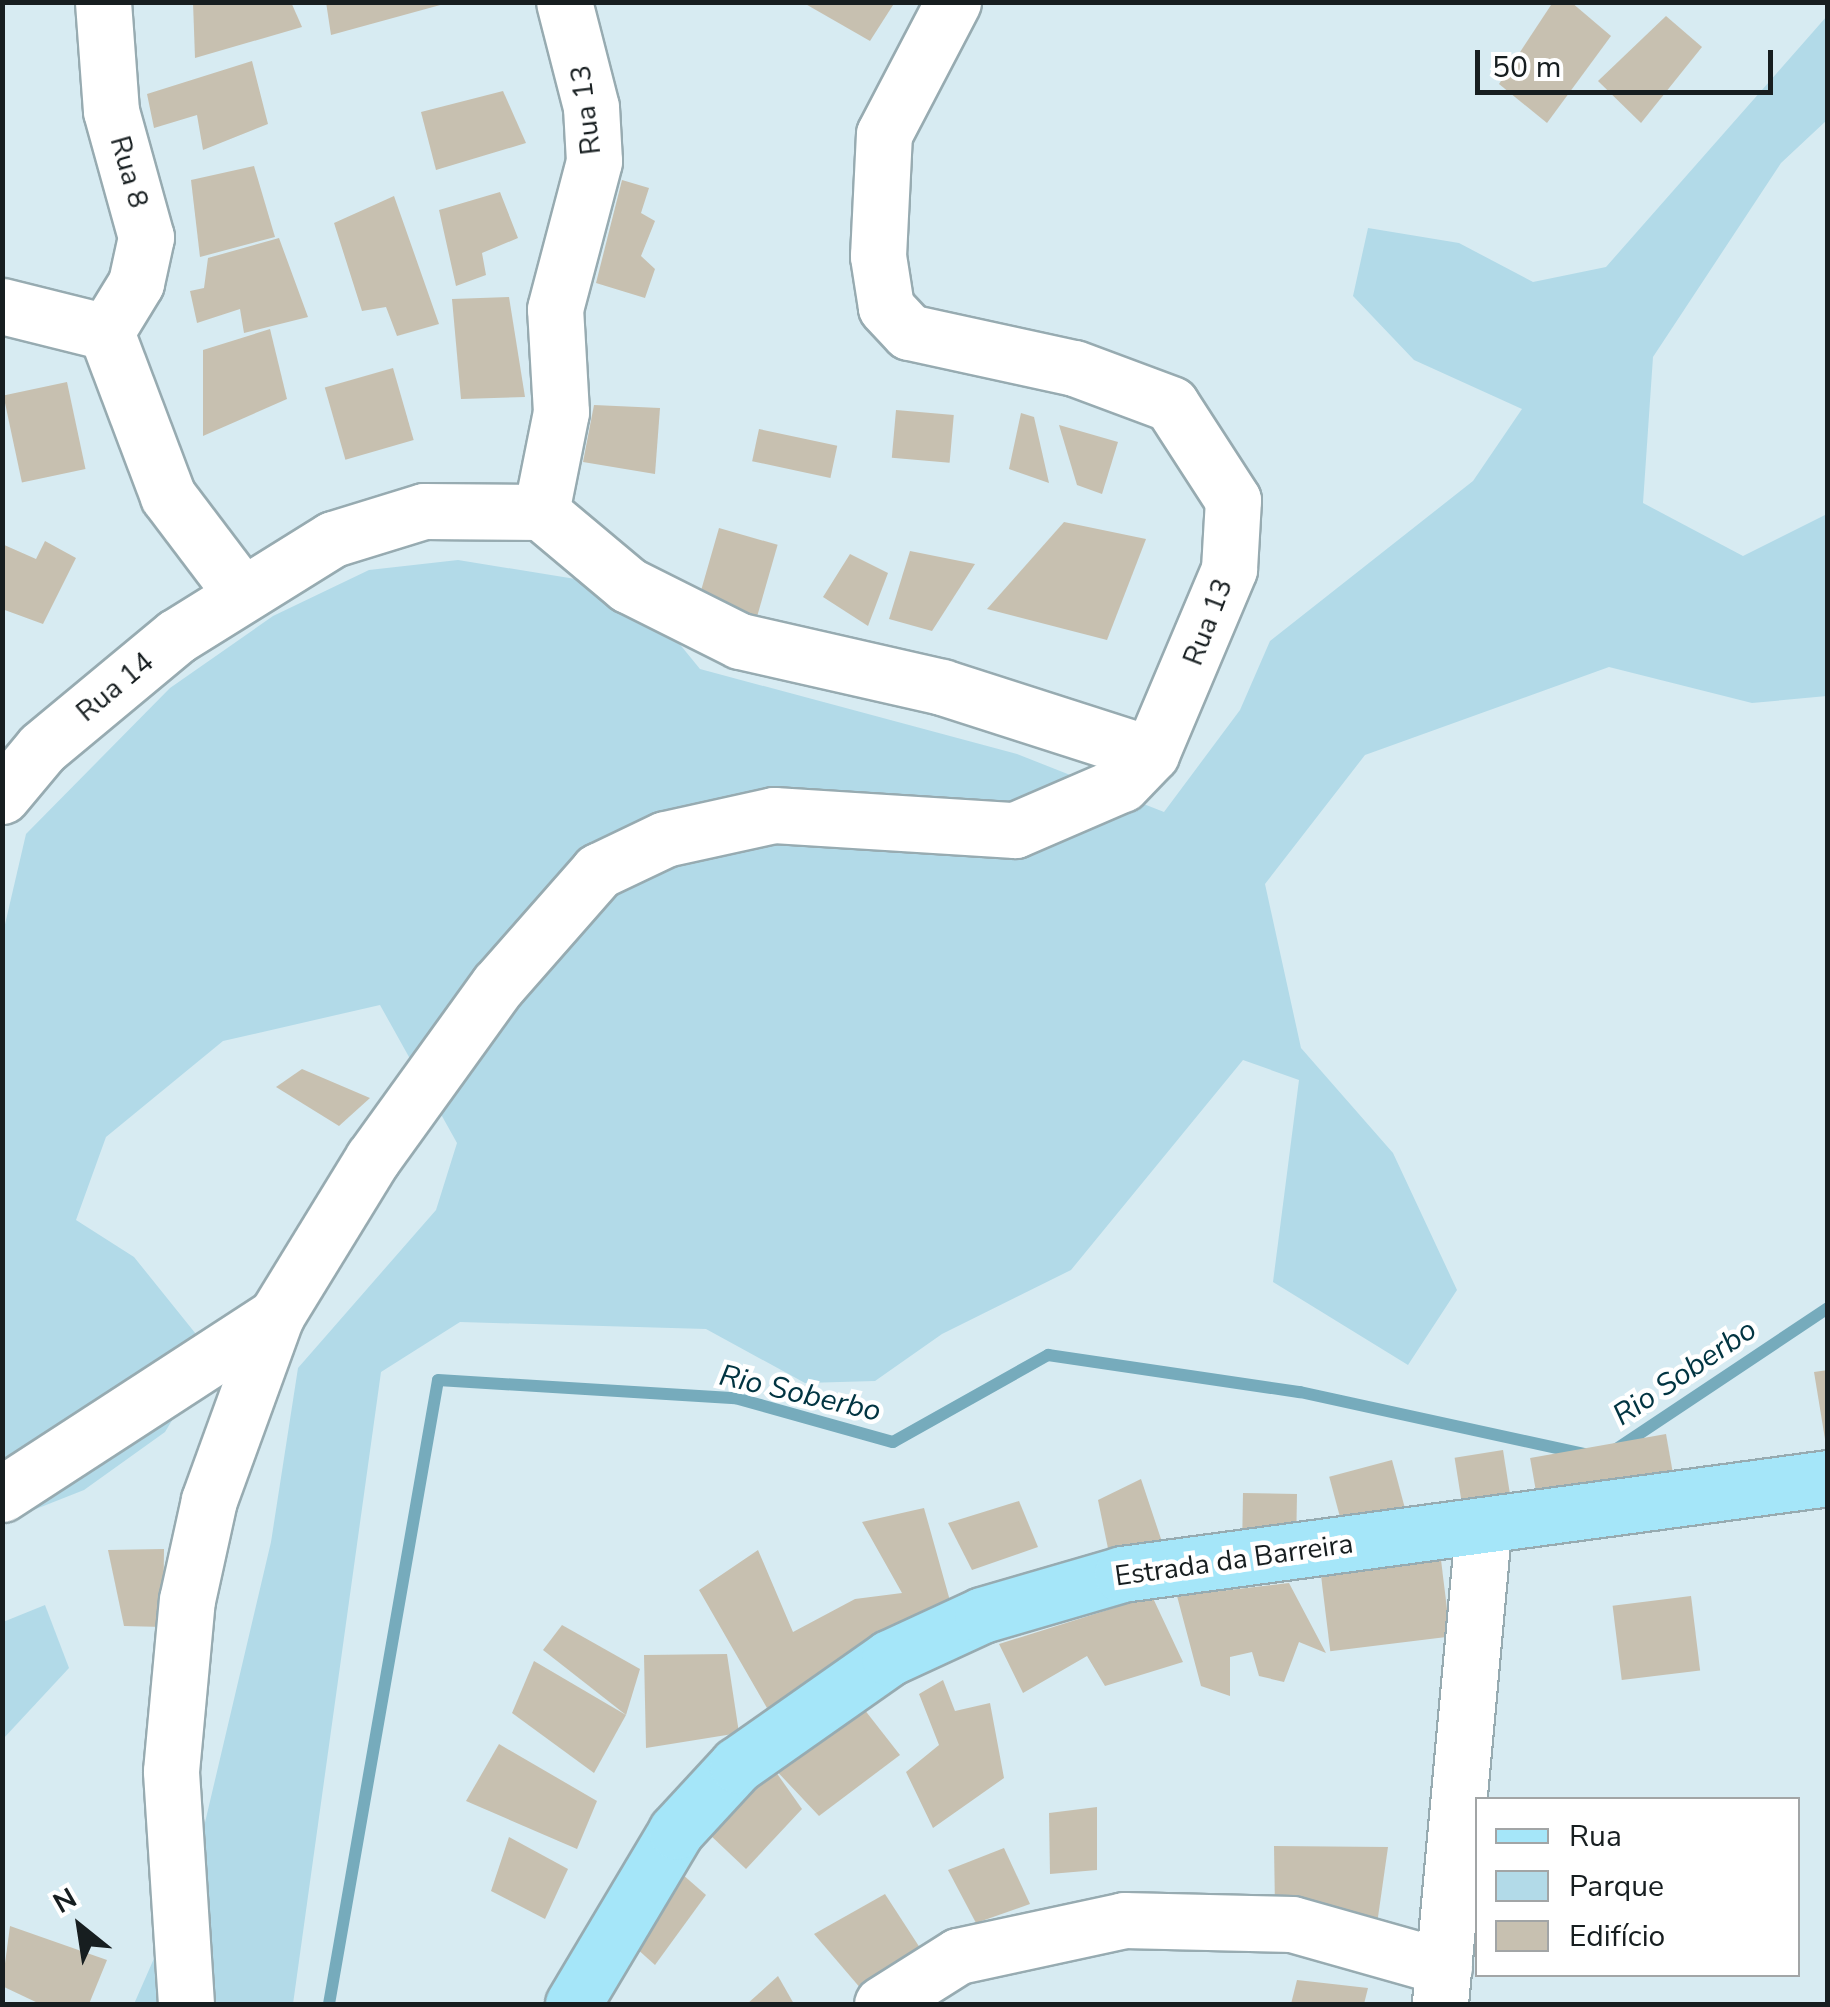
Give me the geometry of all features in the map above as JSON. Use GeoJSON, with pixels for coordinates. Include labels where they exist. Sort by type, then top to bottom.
{"type":"FeatureCollection","features":[{"type":"Feature","properties":{"kind":"main road","name":"Estrada da Barreira"},"geometry":{"type":"LineString","coordinates":[[573,2004],[690,1816],[738,1765],[889,1658],[982,1615],[1122,1574],[1483,1528],[1828,1478]]}},
{"type":"Feature","properties":{"kind":"street","name":"Rua 8"},"geometry":{"type":"LineString","coordinates":[[103,2],[110,111],[146,238],[136,283],[106,332]]}},
{"type":"Feature","properties":{"kind":"street","name":"Rua 13"},"geometry":{"type":"LineString","coordinates":[[541,512],[561,412],[555,309],[594,161],[591,107],[564,2]]}},
{"type":"Feature","properties":{"kind":"street","name":"Rua 13"},"geometry":{"type":"LineString","coordinates":[[953,2],[884,134],[878,256],[886,307],[909,332],[1074,368],[1171,404],[1233,500],[1229,569],[1151,754]]}},
{"type":"Feature","properties":{"kind":"street"},"geometry":{"type":"LineString","coordinates":[[2,306],[106,332],[168,496],[239,590],[333,539],[424,510],[541,512],[628,585],[740,641],[942,687],[1151,754],[1122,784],[1015,830],[774,815],[665,839],[598,871],[487,1000],[373,1158],[276,1316],[209,1500],[187,1600],[171,1771],[186,2004]]}},
{"type":"Feature","properties":{"kind":"street","name":"Rua 14"},"geometry":{"type":"LineString","coordinates":[[3,792],[42,748],[239,590]]}},
{"type":"Feature","properties":{"kind":"street"},"geometry":{"type":"LineString","coordinates":[[2,1494],[276,1316]]}},
{"type":"Feature","properties":{"kind":"street"},"geometry":{"type":"LineString","coordinates":[[882,2004],[958,1956],[1124,1920],[1292,1924],[1442,1986],[1483,1528]]}},
{"type":"Feature","properties":{"kind":"green space"},"geometry":{"type":"Polygon","coordinates":[[[1827,16],[1827,120],[1781,163],[1653,357],[1643,503],[1743,556],[1827,514],[1827,696],[1752,703],[1609,667],[1365,755],[1265,884],[1301,1048],[1393,1153],[1457,1290],[1408,1365],[1273,1282],[1299,1080],[1243,1060],[1071,1270],[942,1334],[875,1381],[805,1383],[706,1329],[460,1322],[381,1372],[293,2004],[134,2004],[195,1865],[271,1542],[298,1368],[436,1210],[457,1143],[380,1005],[223,1041],[106,1137],[76,1220],[134,1257],[212,1354],[165,1432],[84,1490],[3,1522],[3,933],[26,834],[170,688],[273,616],[369,570],[458,560],[600,583],[664,625],[700,669],[1017,754],[1164,812],[1240,710],[1270,641],[1473,481],[1522,409],[1414,360],[1353,296],[1368,228],[1459,243],[1533,282],[1606,267],[1827,16]]]}},
{"type":"Feature","properties":{"kind":"green space"},"geometry":{"type":"Polygon","coordinates":[[[45,1605],[69,1668],[3,1739],[3,1622],[45,1605]]]}},
{"type":"Feature","properties":{"kind":"building"},"geometry":{"type":"Polygon","coordinates":[[[193,2],[291,2],[302,27],[195,58],[193,2]]]}},
{"type":"Feature","properties":{"kind":"building"},"geometry":{"type":"Polygon","coordinates":[[[326,2],[444,2],[444,4],[331,35],[326,2]]]}},
{"type":"Feature","properties":{"kind":"building"},"geometry":{"type":"Polygon","coordinates":[[[802,2],[895,2],[870,41],[802,2]]]}},
{"type":"Feature","properties":{"kind":"building"},"geometry":{"type":"Polygon","coordinates":[[[1553,2],[1571,2],[1611,36],[1547,123],[1499,84],[1553,2]]]}},
{"type":"Feature","properties":{"kind":"building"},"geometry":{"type":"Polygon","coordinates":[[[1666,16],[1702,47],[1641,123],[1598,81],[1666,16]]]}},
{"type":"Feature","properties":{"kind":"building"},"geometry":{"type":"Polygon","coordinates":[[[252,61],[268,124],[203,150],[197,115],[154,128],[147,94],[252,61]]]}},
{"type":"Feature","properties":{"kind":"building"},"geometry":{"type":"Polygon","coordinates":[[[503,91],[526,143],[436,170],[421,112],[503,91]]]}},
{"type":"Feature","properties":{"kind":"building"},"geometry":{"type":"Polygon","coordinates":[[[254,166],[275,237],[200,257],[191,180],[254,166]]]}},
{"type":"Feature","properties":{"kind":"building"},"geometry":{"type":"Polygon","coordinates":[[[622,180],[649,188],[641,213],[655,221],[641,256],[655,269],[645,298],[596,283],[622,180]]]}},
{"type":"Feature","properties":{"kind":"building"},"geometry":{"type":"Polygon","coordinates":[[[500,192],[518,238],[482,253],[486,275],[456,286],[439,210],[500,192]]]}},
{"type":"Feature","properties":{"kind":"building"},"geometry":{"type":"Polygon","coordinates":[[[394,196],[439,324],[397,336],[386,307],[362,311],[334,223],[394,196]]]}},
{"type":"Feature","properties":{"kind":"building"},"geometry":{"type":"Polygon","coordinates":[[[279,238],[308,317],[244,333],[240,309],[197,323],[190,291],[204,288],[208,258],[279,238]]]}},
{"type":"Feature","properties":{"kind":"building"},"geometry":{"type":"Polygon","coordinates":[[[509,297],[525,397],[461,399],[452,299],[509,297]]]}},
{"type":"Feature","properties":{"kind":"building"},"geometry":{"type":"Polygon","coordinates":[[[270,329],[287,399],[203,436],[203,350],[270,329]]]}},
{"type":"Feature","properties":{"kind":"building"},"geometry":{"type":"Polygon","coordinates":[[[393,368],[414,440],[345,460],[325,388],[393,368]]]}},
{"type":"Feature","properties":{"kind":"building"},"geometry":{"type":"Polygon","coordinates":[[[67,382],[86,469],[22,483],[3,396],[67,382]]]}},
{"type":"Feature","properties":{"kind":"building"},"geometry":{"type":"Polygon","coordinates":[[[594,405],[660,408],[655,474],[583,462],[594,405]]]}},
{"type":"Feature","properties":{"kind":"building"},"geometry":{"type":"Polygon","coordinates":[[[896,410],[954,415],[950,463],[892,458],[896,410]]]}},
{"type":"Feature","properties":{"kind":"building"},"geometry":{"type":"Polygon","coordinates":[[[1021,413],[1034,417],[1049,483],[1009,469],[1021,413]]]}},
{"type":"Feature","properties":{"kind":"building"},"geometry":{"type":"Polygon","coordinates":[[[1059,425],[1118,442],[1102,494],[1077,485],[1059,425]]]}},
{"type":"Feature","properties":{"kind":"building"},"geometry":{"type":"Polygon","coordinates":[[[759,429],[837,446],[830,478],[752,461],[759,429]]]}},
{"type":"Feature","properties":{"kind":"building"},"geometry":{"type":"Polygon","coordinates":[[[1064,522],[1146,539],[1107,640],[987,609],[1064,522]]]}},
{"type":"Feature","properties":{"kind":"building"},"geometry":{"type":"Polygon","coordinates":[[[719,528],[778,545],[757,617],[698,600],[719,528]]]}},
{"type":"Feature","properties":{"kind":"building"},"geometry":{"type":"Polygon","coordinates":[[[45,541],[76,558],[43,624],[2,609],[2,544],[36,559],[45,541]]]}},
{"type":"Feature","properties":{"kind":"building"},"geometry":{"type":"Polygon","coordinates":[[[910,551],[975,564],[932,631],[889,619],[910,551]]]}},
{"type":"Feature","properties":{"kind":"building"},"geometry":{"type":"Polygon","coordinates":[[[850,554],[888,573],[868,626],[823,597],[850,554]]]}},
{"type":"Feature","properties":{"kind":"building"},"geometry":{"type":"Polygon","coordinates":[[[302,1069],[370,1098],[339,1126],[276,1087],[302,1069]]]}},
{"type":"Feature","properties":{"kind":"building"},"geometry":{"type":"Polygon","coordinates":[[[1828,1370],[1828,1439],[1825,1439],[1814,1372],[1828,1370]]]}},
{"type":"Feature","properties":{"kind":"building"},"geometry":{"type":"Polygon","coordinates":[[[1666,1434],[1676,1491],[1540,1515],[1530,1458],[1666,1434]]]}},
{"type":"Feature","properties":{"kind":"building"},"geometry":{"type":"Polygon","coordinates":[[[1503,1450],[1513,1514],[1465,1522],[1455,1458],[1503,1450]]]}},
{"type":"Feature","properties":{"kind":"building"},"geometry":{"type":"Polygon","coordinates":[[[1392,1460],[1409,1523],[1346,1540],[1329,1477],[1392,1460]]]}},
{"type":"Feature","properties":{"kind":"building"},"geometry":{"type":"Polygon","coordinates":[[[1141,1479],[1166,1554],[1111,1563],[1098,1500],[1141,1479]]]}},
{"type":"Feature","properties":{"kind":"building"},"geometry":{"type":"Polygon","coordinates":[[[1243,1493],[1297,1494],[1296,1540],[1242,1539],[1243,1493]]]}},
{"type":"Feature","properties":{"kind":"building"},"geometry":{"type":"Polygon","coordinates":[[[1019,1501],[1038,1547],[972,1570],[948,1523],[1019,1501]]]}},
{"type":"Feature","properties":{"kind":"building"},"geometry":{"type":"Polygon","coordinates":[[[924,1508],[954,1615],[767,1708],[699,1590],[758,1550],[793,1632],[855,1599],[902,1593],[862,1522],[924,1508]]]}},
{"type":"Feature","properties":{"kind":"building"},"geometry":{"type":"Polygon","coordinates":[[[164,1549],[163,1627],[124,1626],[108,1550],[164,1549]]]}},
{"type":"Feature","properties":{"kind":"building"},"geometry":{"type":"Polygon","coordinates":[[[1441,1560],[1450,1636],[1330,1651],[1321,1575],[1441,1560]]]}},
{"type":"Feature","properties":{"kind":"building"},"geometry":{"type":"Polygon","coordinates":[[[1289,1583],[1326,1653],[1299,1642],[1284,1682],[1259,1676],[1252,1652],[1230,1657],[1230,1696],[1201,1686],[1177,1596],[1289,1583]]]}},
{"type":"Feature","properties":{"kind":"building"},"geometry":{"type":"Polygon","coordinates":[[[1152,1596],[1183,1662],[1105,1686],[1087,1656],[1023,1693],[999,1644],[1152,1596]]]}},
{"type":"Feature","properties":{"kind":"building"},"geometry":{"type":"Polygon","coordinates":[[[1691,1596],[1700,1670],[1622,1680],[1613,1606],[1691,1596]]]}},
{"type":"Feature","properties":{"kind":"building"},"geometry":{"type":"Polygon","coordinates":[[[562,1625],[640,1669],[626,1715],[543,1650],[562,1625]]]}},
{"type":"Feature","properties":{"kind":"building"},"geometry":{"type":"Polygon","coordinates":[[[727,1654],[739,1733],[646,1748],[644,1655],[727,1654]]]}},
{"type":"Feature","properties":{"kind":"building"},"geometry":{"type":"Polygon","coordinates":[[[534,1661],[626,1715],[594,1773],[512,1713],[534,1661]]]}},
{"type":"Feature","properties":{"kind":"building"},"geometry":{"type":"Polygon","coordinates":[[[943,1680],[955,1711],[990,1703],[1004,1778],[933,1828],[906,1772],[939,1745],[919,1694],[943,1680]]]}},
{"type":"Feature","properties":{"kind":"building"},"geometry":{"type":"Polygon","coordinates":[[[864,1709],[900,1755],[819,1816],[771,1765],[864,1709]]]}},
{"type":"Feature","properties":{"kind":"building"},"geometry":{"type":"Polygon","coordinates":[[[499,1744],[597,1801],[577,1849],[466,1801],[499,1744]]]}},
{"type":"Feature","properties":{"kind":"building"},"geometry":{"type":"Polygon","coordinates":[[[771,1765],[802,1809],[746,1869],[690,1816],[771,1765]]]}},
{"type":"Feature","properties":{"kind":"building"},"geometry":{"type":"Polygon","coordinates":[[[1097,1807],[1097,1870],[1050,1874],[1049,1813],[1097,1807]]]}},
{"type":"Feature","properties":{"kind":"building"},"geometry":{"type":"Polygon","coordinates":[[[509,1837],[568,1869],[545,1919],[491,1891],[509,1837]]]}},
{"type":"Feature","properties":{"kind":"building"},"geometry":{"type":"Polygon","coordinates":[[[1274,1846],[1388,1847],[1376,1931],[1275,1908],[1274,1846]]]}},
{"type":"Feature","properties":{"kind":"building"},"geometry":{"type":"Polygon","coordinates":[[[1004,1848],[1030,1904],[976,1923],[948,1870],[1004,1848]]]}},
{"type":"Feature","properties":{"kind":"building"},"geometry":{"type":"Polygon","coordinates":[[[682,1874],[706,1895],[655,1965],[626,1939],[682,1874]]]}},
{"type":"Feature","properties":{"kind":"building"},"geometry":{"type":"Polygon","coordinates":[[[885,1894],[922,1951],[868,1997],[814,1934],[885,1894]]]}},
{"type":"Feature","properties":{"kind":"building"},"geometry":{"type":"Polygon","coordinates":[[[10,1926],[107,1960],[89,2004],[40,2004],[2,1986],[10,1926]]]}},
{"type":"Feature","properties":{"kind":"building"},"geometry":{"type":"Polygon","coordinates":[[[778,1976],[794,2004],[747,2004],[778,1976]]]}},
{"type":"Feature","properties":{"kind":"building"},"geometry":{"type":"Polygon","coordinates":[[[1297,1980],[1368,1988],[1364,2004],[1291,2004],[1297,1980]]]}},
{"type":"Feature","properties":{"kind":"waterway","name":"Rio Soberbo"},"geometry":{"type":"LineString","coordinates":[[1615,1450],[1828,1308]]}},
{"type":"Feature","properties":{"kind":"waterway","name":"Rio Soberbo"},"geometry":{"type":"LineString","coordinates":[[329,2004],[438,1380],[735,1398],[893,1442],[1048,1355],[1300,1392],[1588,1455]]}}]}
